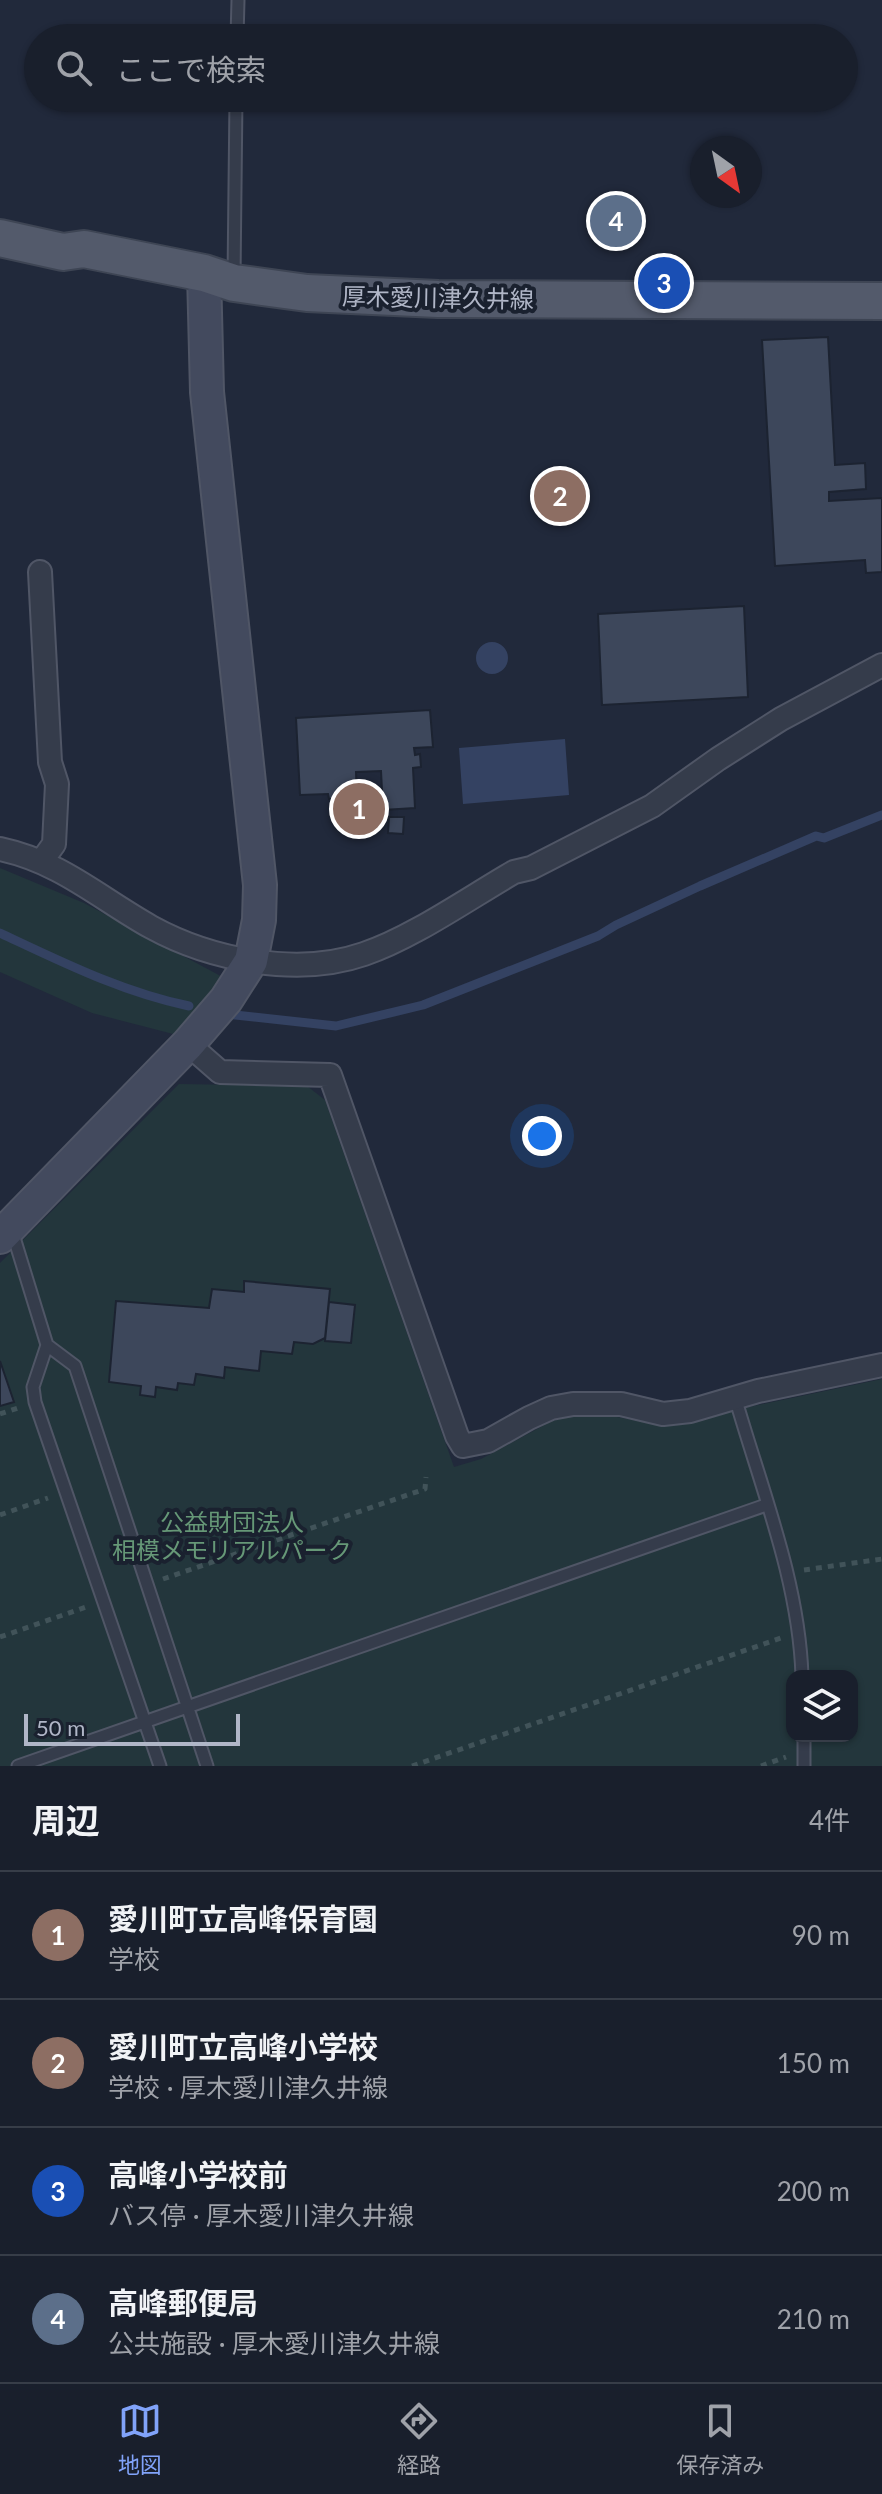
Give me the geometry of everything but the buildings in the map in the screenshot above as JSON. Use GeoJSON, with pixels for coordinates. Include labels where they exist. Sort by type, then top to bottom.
{"type":"FeatureCollection","features":[{"type":"Feature","properties":{"kind":"main road","name":"厚木愛川津久井線"},"geometry":{"type":"LineString","coordinates":[[0,238],[63,252],[84,249],[307,293],[438,299],[882,301]]}},
{"type":"Feature","properties":{"kind":"street"},"geometry":{"type":"LineString","coordinates":[[5,1232],[188,1044],[226,1000],[251,961],[259,920],[260,885],[207,392],[219,278]]}},
{"type":"Feature","properties":{"kind":"street"},"geometry":{"type":"LineString","coordinates":[[40,572],[50,762],[57,784],[54,844],[41,862]]}},
{"type":"Feature","properties":{"kind":"street"},"geometry":{"type":"LineString","coordinates":[[0,849],[20,853],[73,876],[152,928],[224,956],[295,964],[331,962],[362,955],[389,944],[514,872],[531,868],[652,806],[781,719],[882,665]]}},
{"type":"Feature","properties":{"kind":"street"},"geometry":{"type":"LineString","coordinates":[[188,1044],[220,1072],[330,1075],[463,1446],[488,1441],[551,1408],[573,1404],[621,1404],[663,1414],[690,1411],[735,1397],[882,1365]]}},
{"type":"Feature","properties":{"kind":"lane"},"geometry":{"type":"LineString","coordinates":[[237,24],[238,0]]}},
{"type":"Feature","properties":{"kind":"lane"},"geometry":{"type":"LineString","coordinates":[[219,278],[235,112]]}},
{"type":"Feature","properties":{"kind":"lane"},"geometry":{"type":"LineString","coordinates":[[5,1232],[47,1345],[75,1366],[207,1766]]}},
{"type":"Feature","properties":{"kind":"lane"},"geometry":{"type":"LineString","coordinates":[[47,1345],[33,1387],[35,1402],[160,1766]]}},
{"type":"Feature","properties":{"kind":"lane"},"geometry":{"type":"LineString","coordinates":[[735,1397],[786,1572],[801,1670]]}},
{"type":"Feature","properties":{"kind":"lane"},"geometry":{"type":"LineString","coordinates":[[18,1766],[766,1505]]}},
{"type":"Feature","properties":{"kind":"lane"},"geometry":{"type":"LineString","coordinates":[[804,1742],[804,1766]]}},
{"type":"Feature","properties":{"kind":"path"},"geometry":{"type":"LineString","coordinates":[[147,1585],[425,1489],[426,1477]]}},
{"type":"Feature","properties":{"kind":"path"},"geometry":{"type":"LineString","coordinates":[[0,1515],[66,1492]]}},
{"type":"Feature","properties":{"kind":"path"},"geometry":{"type":"LineString","coordinates":[[786,1572],[882,1559]]}},
{"type":"Feature","properties":{"kind":"path"},"geometry":{"type":"LineString","coordinates":[[0,1637],[103,1601]]}},
{"type":"Feature","properties":{"kind":"path"},"geometry":{"type":"LineString","coordinates":[[412,1766],[797,1632]]}},
{"type":"Feature","properties":{"kind":"green space"},"geometry":{"type":"Polygon","coordinates":[[[0,868],[84,903],[230,981],[177,1035],[92,1013],[0,972],[0,868]]]}},
{"type":"Feature","properties":{"kind":"green space","name":"公益財団法人 相模メモリアルパーク"},"geometry":{"type":"Polygon","coordinates":[[[179,1084],[307,1086],[325,1100],[454,1467],[481,1459],[552,1421],[579,1414],[665,1426],[687,1424],[749,1407],[882,1379],[882,1766],[0,1766],[0,1263],[179,1084]]]}},
{"type":"Feature","properties":{"kind":"water"},"geometry":{"type":"Polygon","coordinates":[[[492,642],[503,647],[508,658],[503,669],[492,674],[481,669],[476,658],[481,647],[492,642]]]}},
{"type":"Feature","properties":{"kind":"water"},"geometry":{"type":"Polygon","coordinates":[[[565,739],[569,795],[463,804],[459,748],[565,739]]]}},
{"type":"Feature","properties":{"kind":"waterway"},"geometry":{"type":"LineString","coordinates":[[226,1014],[336,1026],[423,1005],[598,936],[700,886],[816,836],[824,838],[882,815]]}},
{"type":"Feature","properties":{"kind":"waterway"},"geometry":{"type":"LineString","coordinates":[[0,933],[116,984],[189,1006]]}},
{"type":"Feature","properties":{"kind":"place","name":"高峰郵便局"},"geometry":{"type":"Point","coordinates":[616,221]}},
{"type":"Feature","properties":{"kind":"place","name":"高峰小学校前"},"geometry":{"type":"Point","coordinates":[664,283]}},
{"type":"Feature","properties":{"kind":"place","name":"愛川町立高峰小学校"},"geometry":{"type":"Point","coordinates":[560,496]}},
{"type":"Feature","properties":{"kind":"place","name":"愛川町立高峰保育園"},"geometry":{"type":"Point","coordinates":[359,809]}}]}
